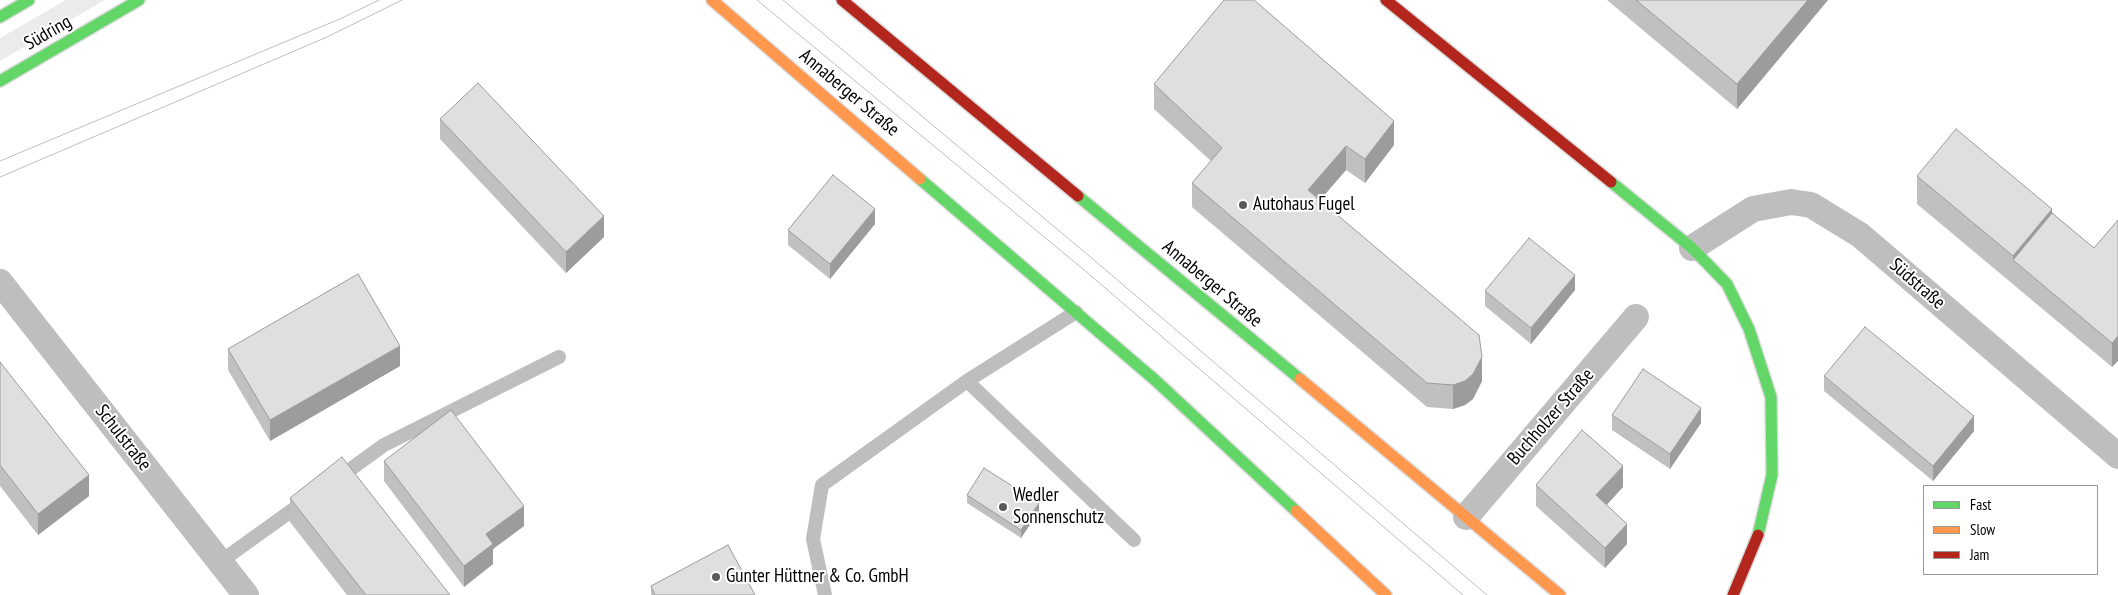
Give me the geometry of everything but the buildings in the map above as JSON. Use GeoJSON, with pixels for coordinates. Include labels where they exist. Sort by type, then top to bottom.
{"type":"FeatureCollection","features":[{"type":"Feature","properties":{"kind":"main road","name":"Südring"},"geometry":{"type":"LineString","coordinates":[[0,17],[29,0]]}},
{"type":"Feature","properties":{"kind":"main road","name":"Südring"},"geometry":{"type":"LineString","coordinates":[[0,80],[139,0]]}},
{"type":"Feature","properties":{"kind":"main road","name":"Annaberger Straße"},"geometry":{"type":"LineString","coordinates":[[712,0],[1155,380],[1386,595]]}},
{"type":"Feature","properties":{"kind":"main road","name":"Annaberger Straße"},"geometry":{"type":"LineString","coordinates":[[842,0],[1560,595]]}},
{"type":"Feature","properties":{"kind":"main road"},"geometry":{"type":"LineString","coordinates":[[1386,0],[1692,248],[1727,284],[1749,329],[1771,397],[1772,475],[1755,546],[1733,595]]}},
{"type":"Feature","properties":{"kind":"street","name":"Südstraße"},"geometry":{"type":"LineString","coordinates":[[1692,248],[1753,209],[1791,202],[1812,204],[1860,235],[2116,451]]}},
{"type":"Feature","properties":{"kind":"street","name":"Schulstraße"},"geometry":{"type":"LineString","coordinates":[[0,282],[246,595]]}},
{"type":"Feature","properties":{"kind":"street","name":"Buchholzer Straße"},"geometry":{"type":"LineString","coordinates":[[1466,517],[1636,317]]}},
{"type":"Feature","properties":{"kind":"lane"},"geometry":{"type":"LineString","coordinates":[[825,595],[813,539],[822,485],[967,381],[1076,312]]}},
{"type":"Feature","properties":{"kind":"lane"},"geometry":{"type":"LineString","coordinates":[[329,484],[384,445],[559,357]]}},
{"type":"Feature","properties":{"kind":"lane"},"geometry":{"type":"LineString","coordinates":[[967,381],[1134,540]]}},
{"type":"Feature","properties":{"kind":"lane"},"geometry":{"type":"LineString","coordinates":[[220,562],[314,495]]}},
{"type":"Feature","properties":{"kind":"shaded area"},"geometry":{"type":"Polygon","coordinates":[[[66,0],[105,0],[0,61],[0,38],[66,0]]]}},
{"type":"Feature","properties":{"kind":"tram line"},"geometry":{"type":"LineString","coordinates":[[0,161],[342,18],[379,0]]}},
{"type":"Feature","properties":{"kind":"tram line"},"geometry":{"type":"LineString","coordinates":[[0,177],[327,37],[402,0]]}},
{"type":"Feature","properties":{"kind":"tram line"},"geometry":{"type":"LineString","coordinates":[[757,0],[1083,269],[1463,595]]}},
{"type":"Feature","properties":{"kind":"tram line"},"geometry":{"type":"LineString","coordinates":[[783,0],[1094,260],[1487,595]]}},
{"type":"Feature","properties":{"kind":"traffic: fast"},"geometry":{"type":"LineString","coordinates":[[0,17],[29,0]]}},
{"type":"Feature","properties":{"kind":"traffic: fast"},"geometry":{"type":"LineString","coordinates":[[0,81],[139,0]]}},
{"type":"Feature","properties":{"kind":"traffic: fast"},"geometry":{"type":"LineString","coordinates":[[920,179],[1155,380],[1296,511]]}},
{"type":"Feature","properties":{"kind":"traffic: fast"},"geometry":{"type":"LineString","coordinates":[[1611,182],[1692,248],[1727,284],[1749,329],[1771,397],[1772,475],[1758,535]]}},
{"type":"Feature","properties":{"kind":"traffic: fast"},"geometry":{"type":"LineString","coordinates":[[1078,196],[1300,379]]}},
{"type":"Feature","properties":{"kind":"traffic: slow"},"geometry":{"type":"LineString","coordinates":[[712,0],[920,179]]}},
{"type":"Feature","properties":{"kind":"traffic: slow"},"geometry":{"type":"LineString","coordinates":[[1300,379],[1560,595]]}},
{"type":"Feature","properties":{"kind":"traffic: slow"},"geometry":{"type":"LineString","coordinates":[[1296,511],[1386,595]]}},
{"type":"Feature","properties":{"kind":"traffic: jam"},"geometry":{"type":"LineString","coordinates":[[842,0],[1078,196]]}},
{"type":"Feature","properties":{"kind":"traffic: jam"},"geometry":{"type":"LineString","coordinates":[[1386,0],[1611,182]]}},
{"type":"Feature","properties":{"kind":"traffic: jam"},"geometry":{"type":"LineString","coordinates":[[1733,595],[1758,535]]}},
{"type":"Feature","properties":{"kind":"place","name":"Autohaus Fugel"},"geometry":{"type":"Point","coordinates":[1243,205]}},
{"type":"Feature","properties":{"kind":"place","name":"Wedler Sonnenschutz"},"geometry":{"type":"Point","coordinates":[1003,507]}},
{"type":"Feature","properties":{"kind":"place","name":"Gunter Hüttner & Co. GmbH"},"geometry":{"type":"Point","coordinates":[716,577]}}]}
